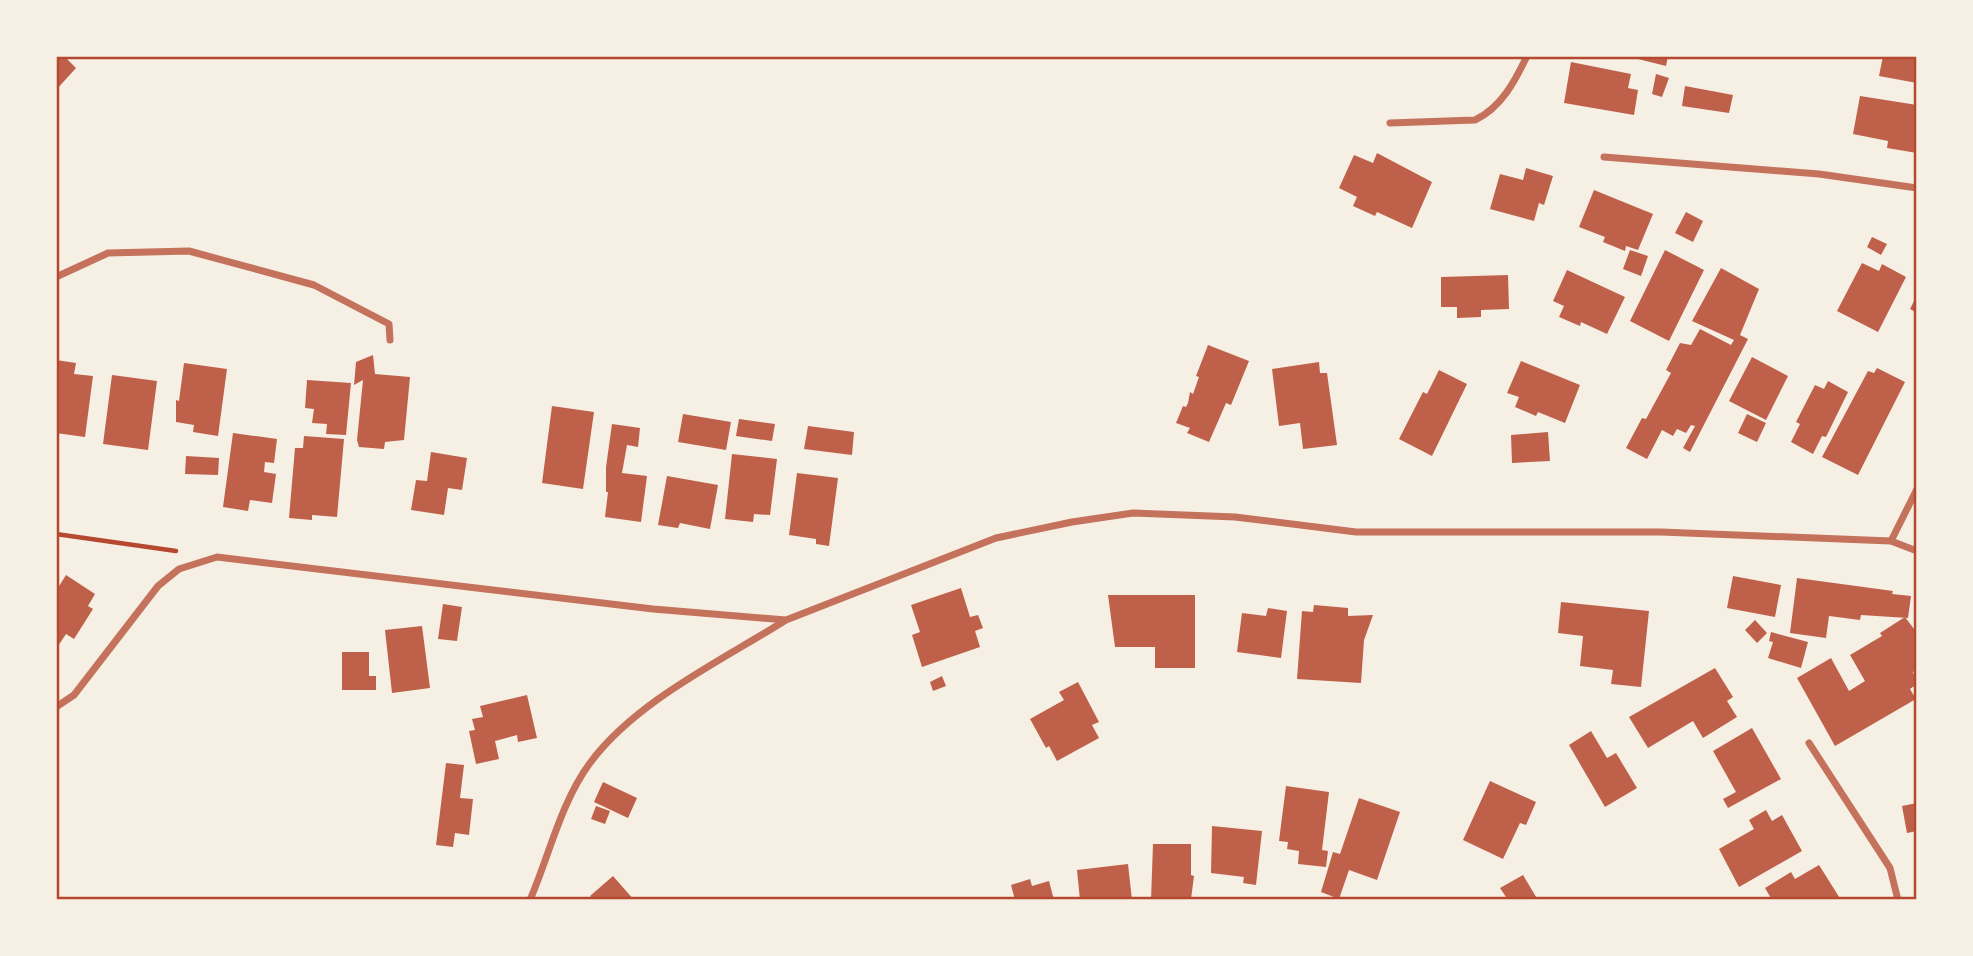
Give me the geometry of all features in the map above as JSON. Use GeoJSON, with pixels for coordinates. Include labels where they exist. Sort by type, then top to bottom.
{"type":"FeatureCollection","features":[{"type":"Feature","properties":{"kind":"street"},"geometry":{"type":"LineString","coordinates":[[1390,123],[1475,120],[1484,116],[1497,105],[1527,56]]}},
{"type":"Feature","properties":{"kind":"street"},"geometry":{"type":"LineString","coordinates":[[1604,157],[1819,174],[1917,188]]}},
{"type":"Feature","properties":{"kind":"street"},"geometry":{"type":"LineString","coordinates":[[56,277],[108,253],[188,251],[314,285],[388,324],[390,340]]}},
{"type":"Feature","properties":{"kind":"street"},"geometry":{"type":"LineString","coordinates":[[1891,541],[1917,489]]}},
{"type":"Feature","properties":{"kind":"street"},"geometry":{"type":"LineString","coordinates":[[530,900],[567,806],[583,775],[621,727],[786,620],[996,538],[1133,513],[1235,517],[1356,532],[1661,532],[1891,541],[1917,551]]}},
{"type":"Feature","properties":{"kind":"street"},"geometry":{"type":"LineString","coordinates":[[56,706],[74,695],[158,586],[179,569],[217,557],[665,611],[786,620]]}},
{"type":"Feature","properties":{"kind":"street"},"geometry":{"type":"LineString","coordinates":[[1809,743],[1878,846],[1896,883],[1898,900]]}},
{"type":"Feature","properties":{"kind":"path"},"geometry":{"type":"LineString","coordinates":[[56,534],[177,551]]}},
{"type":"Feature","properties":{"kind":"building"},"geometry":{"type":"Polygon","coordinates":[[[58,56],[64,56],[76,68],[56,90],[58,56]]]}},
{"type":"Feature","properties":{"kind":"building"},"geometry":{"type":"Polygon","coordinates":[[[1626,56],[1668,56],[1666,66],[1626,56]]]}},
{"type":"Feature","properties":{"kind":"building"},"geometry":{"type":"Polygon","coordinates":[[[1883,56],[1917,56],[1917,83],[1879,76],[1883,56]]]}},
{"type":"Feature","properties":{"kind":"building"},"geometry":{"type":"Polygon","coordinates":[[[1571,62],[1631,74],[1628,88],[1638,90],[1634,115],[1564,103],[1571,62]]]}},
{"type":"Feature","properties":{"kind":"building"},"geometry":{"type":"Polygon","coordinates":[[[1656,74],[1669,78],[1662,97],[1652,94],[1656,74]]]}},
{"type":"Feature","properties":{"kind":"building"},"geometry":{"type":"Polygon","coordinates":[[[1685,86],[1733,95],[1729,113],[1682,106],[1685,86]]]}},
{"type":"Feature","properties":{"kind":"building"},"geometry":{"type":"Polygon","coordinates":[[[1860,96],[1917,105],[1917,153],[1887,148],[1888,141],[1853,134],[1860,96]]]}},
{"type":"Feature","properties":{"kind":"building"},"geometry":{"type":"Polygon","coordinates":[[[1377,153],[1432,182],[1412,228],[1377,212],[1375,216],[1353,206],[1357,197],[1339,188],[1354,155],[1373,163],[1377,153]]]}},
{"type":"Feature","properties":{"kind":"building"},"geometry":{"type":"Polygon","coordinates":[[[1526,168],[1553,176],[1544,205],[1539,203],[1534,221],[1490,209],[1500,174],[1523,180],[1526,168]]]}},
{"type":"Feature","properties":{"kind":"building"},"geometry":{"type":"Polygon","coordinates":[[[1594,190],[1653,214],[1638,250],[1626,246],[1625,251],[1603,242],[1605,237],[1579,227],[1594,190]]]}},
{"type":"Feature","properties":{"kind":"building"},"geometry":{"type":"Polygon","coordinates":[[[1686,212],[1703,221],[1693,242],[1675,233],[1686,212]]]}},
{"type":"Feature","properties":{"kind":"building"},"geometry":{"type":"Polygon","coordinates":[[[1872,237],[1887,244],[1881,255],[1867,247],[1872,237]]]}},
{"type":"Feature","properties":{"kind":"building"},"geometry":{"type":"Polygon","coordinates":[[[1630,250],[1648,256],[1641,276],[1623,269],[1630,250]]]}},
{"type":"Feature","properties":{"kind":"building"},"geometry":{"type":"Polygon","coordinates":[[[1665,250],[1704,270],[1669,341],[1630,321],[1665,250]]]}},
{"type":"Feature","properties":{"kind":"building"},"geometry":{"type":"Polygon","coordinates":[[[1862,263],[1879,271],[1882,264],[1906,277],[1878,332],[1837,311],[1862,263]]]}},
{"type":"Feature","properties":{"kind":"building"},"geometry":{"type":"Polygon","coordinates":[[[1721,268],[1759,289],[1740,335],[1748,339],[1690,452],[1683,448],[1695,426],[1691,425],[1686,433],[1677,429],[1673,436],[1662,430],[1647,459],[1626,448],[1642,418],[1646,419],[1671,373],[1666,370],[1680,343],[1691,345],[1700,329],[1731,345],[1734,340],[1692,321],[1721,268]]]}},
{"type":"Feature","properties":{"kind":"building"},"geometry":{"type":"Polygon","coordinates":[[[1567,270],[1625,297],[1607,334],[1581,322],[1580,326],[1559,317],[1564,306],[1553,301],[1567,270]]]}},
{"type":"Feature","properties":{"kind":"building"},"geometry":{"type":"Polygon","coordinates":[[[1508,275],[1509,309],[1481,310],[1481,317],[1457,318],[1457,307],[1441,307],[1441,277],[1508,275]]]}},
{"type":"Feature","properties":{"kind":"building"},"geometry":{"type":"Polygon","coordinates":[[[1917,295],[1917,313],[1910,309],[1917,295]]]}},
{"type":"Feature","properties":{"kind":"building"},"geometry":{"type":"Polygon","coordinates":[[[1208,345],[1249,361],[1231,405],[1226,403],[1209,442],[1187,433],[1190,428],[1176,423],[1183,406],[1186,407],[1188,403],[1190,392],[1193,394],[1199,377],[1196,376],[1208,345]]]}},
{"type":"Feature","properties":{"kind":"building"},"geometry":{"type":"Polygon","coordinates":[[[373,355],[375,374],[410,377],[404,440],[385,442],[384,449],[359,447],[357,440],[363,380],[354,385],[356,362],[373,355]]]}},
{"type":"Feature","properties":{"kind":"building"},"geometry":{"type":"Polygon","coordinates":[[[1752,357],[1788,376],[1766,420],[1729,401],[1752,357]]]}},
{"type":"Feature","properties":{"kind":"building"},"geometry":{"type":"Polygon","coordinates":[[[56,360],[76,363],[74,374],[93,376],[85,437],[56,433],[56,360]]]}},
{"type":"Feature","properties":{"kind":"building"},"geometry":{"type":"Polygon","coordinates":[[[1521,361],[1580,385],[1565,423],[1538,412],[1536,416],[1515,407],[1519,397],[1507,393],[1521,361]]]}},
{"type":"Feature","properties":{"kind":"building"},"geometry":{"type":"Polygon","coordinates":[[[1319,362],[1320,373],[1327,373],[1337,445],[1303,449],[1300,423],[1279,426],[1272,369],[1319,362]]]}},
{"type":"Feature","properties":{"kind":"building"},"geometry":{"type":"Polygon","coordinates":[[[184,363],[227,369],[218,436],[193,432],[194,425],[176,422],[176,400],[179,401],[184,363]]]}},
{"type":"Feature","properties":{"kind":"building"},"geometry":{"type":"Polygon","coordinates":[[[1877,368],[1905,382],[1858,475],[1822,457],[1868,371],[1874,373],[1877,368]]]}},
{"type":"Feature","properties":{"kind":"building"},"geometry":{"type":"Polygon","coordinates":[[[1439,370],[1467,384],[1432,456],[1399,439],[1423,392],[1427,394],[1439,370]]]}},
{"type":"Feature","properties":{"kind":"building"},"geometry":{"type":"Polygon","coordinates":[[[112,375],[157,381],[148,450],[103,444],[112,375]]]}},
{"type":"Feature","properties":{"kind":"building"},"geometry":{"type":"Polygon","coordinates":[[[307,380],[351,383],[346,435],[326,434],[327,424],[312,423],[314,409],[305,408],[307,380]]]}},
{"type":"Feature","properties":{"kind":"building"},"geometry":{"type":"Polygon","coordinates":[[[1828,381],[1848,392],[1826,437],[1822,436],[1813,454],[1791,442],[1800,424],[1796,422],[1815,385],[1824,389],[1828,381]]]}},
{"type":"Feature","properties":{"kind":"building"},"geometry":{"type":"Polygon","coordinates":[[[552,406],[594,412],[583,489],[542,483],[552,406]]]}},
{"type":"Feature","properties":{"kind":"building"},"geometry":{"type":"Polygon","coordinates":[[[683,414],[731,422],[726,450],[678,442],[683,414]]]}},
{"type":"Feature","properties":{"kind":"building"},"geometry":{"type":"Polygon","coordinates":[[[1747,414],[1766,423],[1757,442],[1738,433],[1747,414]]]}},
{"type":"Feature","properties":{"kind":"building"},"geometry":{"type":"Polygon","coordinates":[[[739,419],[775,424],[772,441],[736,436],[739,419]]]}},
{"type":"Feature","properties":{"kind":"building"},"geometry":{"type":"Polygon","coordinates":[[[612,424],[640,428],[638,447],[627,445],[622,473],[647,476],[641,522],[605,517],[608,492],[606,467],[612,424]]]}},
{"type":"Feature","properties":{"kind":"building"},"geometry":{"type":"Polygon","coordinates":[[[808,426],[854,432],[852,455],[804,449],[808,426]]]}},
{"type":"Feature","properties":{"kind":"building"},"geometry":{"type":"Polygon","coordinates":[[[1548,432],[1550,461],[1512,463],[1511,435],[1548,432]]]}},
{"type":"Feature","properties":{"kind":"building"},"geometry":{"type":"Polygon","coordinates":[[[233,433],[277,439],[274,463],[265,462],[264,472],[276,474],[272,503],[250,500],[248,511],[223,507],[233,433]]]}},
{"type":"Feature","properties":{"kind":"building"},"geometry":{"type":"Polygon","coordinates":[[[304,436],[344,439],[337,517],[312,515],[312,520],[289,518],[295,448],[303,448],[304,436]]]}},
{"type":"Feature","properties":{"kind":"building"},"geometry":{"type":"Polygon","coordinates":[[[431,452],[467,458],[462,490],[448,488],[444,515],[411,510],[416,480],[427,481],[431,452]]]}},
{"type":"Feature","properties":{"kind":"building"},"geometry":{"type":"Polygon","coordinates":[[[732,454],[777,459],[770,515],[754,514],[753,522],[725,519],[732,454]]]}},
{"type":"Feature","properties":{"kind":"building"},"geometry":{"type":"Polygon","coordinates":[[[186,456],[219,458],[218,475],[185,474],[186,456]]]}},
{"type":"Feature","properties":{"kind":"building"},"geometry":{"type":"Polygon","coordinates":[[[797,473],[838,478],[829,546],[816,544],[816,539],[789,535],[797,473]]]}},
{"type":"Feature","properties":{"kind":"building"},"geometry":{"type":"Polygon","coordinates":[[[667,476],[718,485],[710,529],[680,523],[678,528],[658,525],[667,476]]]}},
{"type":"Feature","properties":{"kind":"building"},"geometry":{"type":"Polygon","coordinates":[[[66,575],[95,594],[88,606],[93,609],[74,639],[66,634],[56,649],[56,591],[66,575]]]}},
{"type":"Feature","properties":{"kind":"building"},"geometry":{"type":"Polygon","coordinates":[[[1733,576],[1781,585],[1775,617],[1727,608],[1733,576]]]}},
{"type":"Feature","properties":{"kind":"building"},"geometry":{"type":"Polygon","coordinates":[[[1797,578],[1893,591],[1892,594],[1911,596],[1908,618],[1861,615],[1860,620],[1829,616],[1826,638],[1790,633],[1797,578]]]}},
{"type":"Feature","properties":{"kind":"building"},"geometry":{"type":"Polygon","coordinates":[[[961,588],[970,617],[978,615],[983,628],[975,631],[980,647],[922,667],[912,635],[920,632],[911,605],[961,588]]]}},
{"type":"Feature","properties":{"kind":"building"},"geometry":{"type":"Polygon","coordinates":[[[1108,595],[1195,595],[1195,668],[1155,668],[1155,647],[1115,647],[1108,595]]]}},
{"type":"Feature","properties":{"kind":"building"},"geometry":{"type":"Polygon","coordinates":[[[1561,602],[1649,611],[1641,687],[1611,684],[1613,670],[1580,666],[1583,636],[1558,633],[1561,602]]]}},
{"type":"Feature","properties":{"kind":"building"},"geometry":{"type":"Polygon","coordinates":[[[443,604],[462,607],[457,641],[438,639],[443,604]]]}},
{"type":"Feature","properties":{"kind":"building"},"geometry":{"type":"Polygon","coordinates":[[[1314,605],[1348,608],[1348,616],[1373,615],[1364,640],[1361,683],[1297,679],[1302,611],[1313,612],[1314,605]]]}},
{"type":"Feature","properties":{"kind":"building"},"geometry":{"type":"Polygon","coordinates":[[[1268,608],[1287,611],[1281,658],[1237,652],[1242,613],[1266,616],[1268,608]]]}},
{"type":"Feature","properties":{"kind":"building"},"geometry":{"type":"Polygon","coordinates":[[[1905,617],[1917,633],[1917,669],[1913,672],[1917,684],[1910,689],[1916,699],[1835,746],[1797,678],[1831,658],[1849,691],[1865,681],[1850,655],[1882,636],[1880,633],[1905,617]]]}},
{"type":"Feature","properties":{"kind":"building"},"geometry":{"type":"Polygon","coordinates":[[[1755,620],[1767,633],[1757,643],[1745,630],[1755,620]]]}},
{"type":"Feature","properties":{"kind":"building"},"geometry":{"type":"Polygon","coordinates":[[[422,626],[430,688],[392,693],[385,630],[422,626]]]}},
{"type":"Feature","properties":{"kind":"building"},"geometry":{"type":"Polygon","coordinates":[[[1771,632],[1808,642],[1801,668],[1768,658],[1773,642],[1769,641],[1771,632]]]}},
{"type":"Feature","properties":{"kind":"building"},"geometry":{"type":"Polygon","coordinates":[[[342,652],[369,652],[369,676],[376,676],[376,690],[342,690],[342,652]]]}},
{"type":"Feature","properties":{"kind":"building"},"geometry":{"type":"Polygon","coordinates":[[[1715,668],[1733,697],[1727,701],[1737,717],[1703,738],[1693,721],[1648,748],[1629,717],[1715,668]]]}},
{"type":"Feature","properties":{"kind":"building"},"geometry":{"type":"Polygon","coordinates":[[[942,676],[946,686],[933,691],[930,682],[942,676]]]}},
{"type":"Feature","properties":{"kind":"building"},"geometry":{"type":"Polygon","coordinates":[[[1078,682],[1099,722],[1092,725],[1099,738],[1057,761],[1049,746],[1046,748],[1030,719],[1064,700],[1059,692],[1078,682]]]}},
{"type":"Feature","properties":{"kind":"building"},"geometry":{"type":"Polygon","coordinates":[[[527,695],[537,738],[518,742],[517,735],[495,741],[499,759],[476,764],[469,731],[475,730],[472,719],[483,717],[480,706],[527,695]]]}},
{"type":"Feature","properties":{"kind":"building"},"geometry":{"type":"Polygon","coordinates":[[[1752,728],[1781,779],[1728,808],[1723,799],[1736,792],[1713,751],[1752,728]]]}},
{"type":"Feature","properties":{"kind":"building"},"geometry":{"type":"Polygon","coordinates":[[[1591,731],[1607,758],[1616,753],[1637,788],[1605,807],[1569,745],[1591,731]]]}},
{"type":"Feature","properties":{"kind":"building"},"geometry":{"type":"Polygon","coordinates":[[[446,763],[464,765],[460,798],[473,799],[469,835],[455,833],[453,847],[436,845],[446,763]]]}},
{"type":"Feature","properties":{"kind":"building"},"geometry":{"type":"Polygon","coordinates":[[[1490,781],[1536,802],[1526,825],[1520,823],[1503,859],[1463,840],[1490,781]]]}},
{"type":"Feature","properties":{"kind":"building"},"geometry":{"type":"Polygon","coordinates":[[[603,782],[637,798],[628,818],[594,802],[603,782]]]}},
{"type":"Feature","properties":{"kind":"building"},"geometry":{"type":"Polygon","coordinates":[[[1286,786],[1329,792],[1322,850],[1328,851],[1326,867],[1298,864],[1299,851],[1287,849],[1288,842],[1279,841],[1286,786]]]}},
{"type":"Feature","properties":{"kind":"building"},"geometry":{"type":"Polygon","coordinates":[[[1359,798],[1400,812],[1377,880],[1349,870],[1339,899],[1321,892],[1333,852],[1340,854],[1359,798]]]}},
{"type":"Feature","properties":{"kind":"building"},"geometry":{"type":"Polygon","coordinates":[[[1917,803],[1917,831],[1907,833],[1902,806],[1917,803]]]}},
{"type":"Feature","properties":{"kind":"building"},"geometry":{"type":"Polygon","coordinates":[[[596,806],[610,811],[605,824],[591,819],[596,806]]]}},
{"type":"Feature","properties":{"kind":"building"},"geometry":{"type":"Polygon","coordinates":[[[1766,810],[1772,821],[1782,815],[1802,851],[1739,887],[1719,849],[1754,829],[1749,820],[1766,810]]]}},
{"type":"Feature","properties":{"kind":"building"},"geometry":{"type":"Polygon","coordinates":[[[1212,826],[1262,831],[1256,885],[1243,883],[1244,877],[1211,873],[1212,826]]]}},
{"type":"Feature","properties":{"kind":"building"},"geometry":{"type":"Polygon","coordinates":[[[1153,844],[1191,844],[1191,875],[1194,876],[1191,899],[1151,900],[1153,844]]]}},
{"type":"Feature","properties":{"kind":"building"},"geometry":{"type":"Polygon","coordinates":[[[1128,864],[1132,900],[1080,900],[1077,870],[1128,864]]]}},
{"type":"Feature","properties":{"kind":"building"},"geometry":{"type":"Polygon","coordinates":[[[1819,865],[1841,900],[1772,900],[1765,888],[1791,872],[1795,879],[1819,865]]]}},
{"type":"Feature","properties":{"kind":"building"},"geometry":{"type":"Polygon","coordinates":[[[1523,875],[1538,900],[1502,900],[1506,897],[1500,888],[1523,875]]]}},
{"type":"Feature","properties":{"kind":"building"},"geometry":{"type":"Polygon","coordinates":[[[613,876],[634,900],[594,900],[590,896],[613,876]]]}},
{"type":"Feature","properties":{"kind":"building"},"geometry":{"type":"Polygon","coordinates":[[[1030,879],[1032,886],[1049,881],[1054,900],[1015,900],[1011,885],[1030,879]]]}}]}
